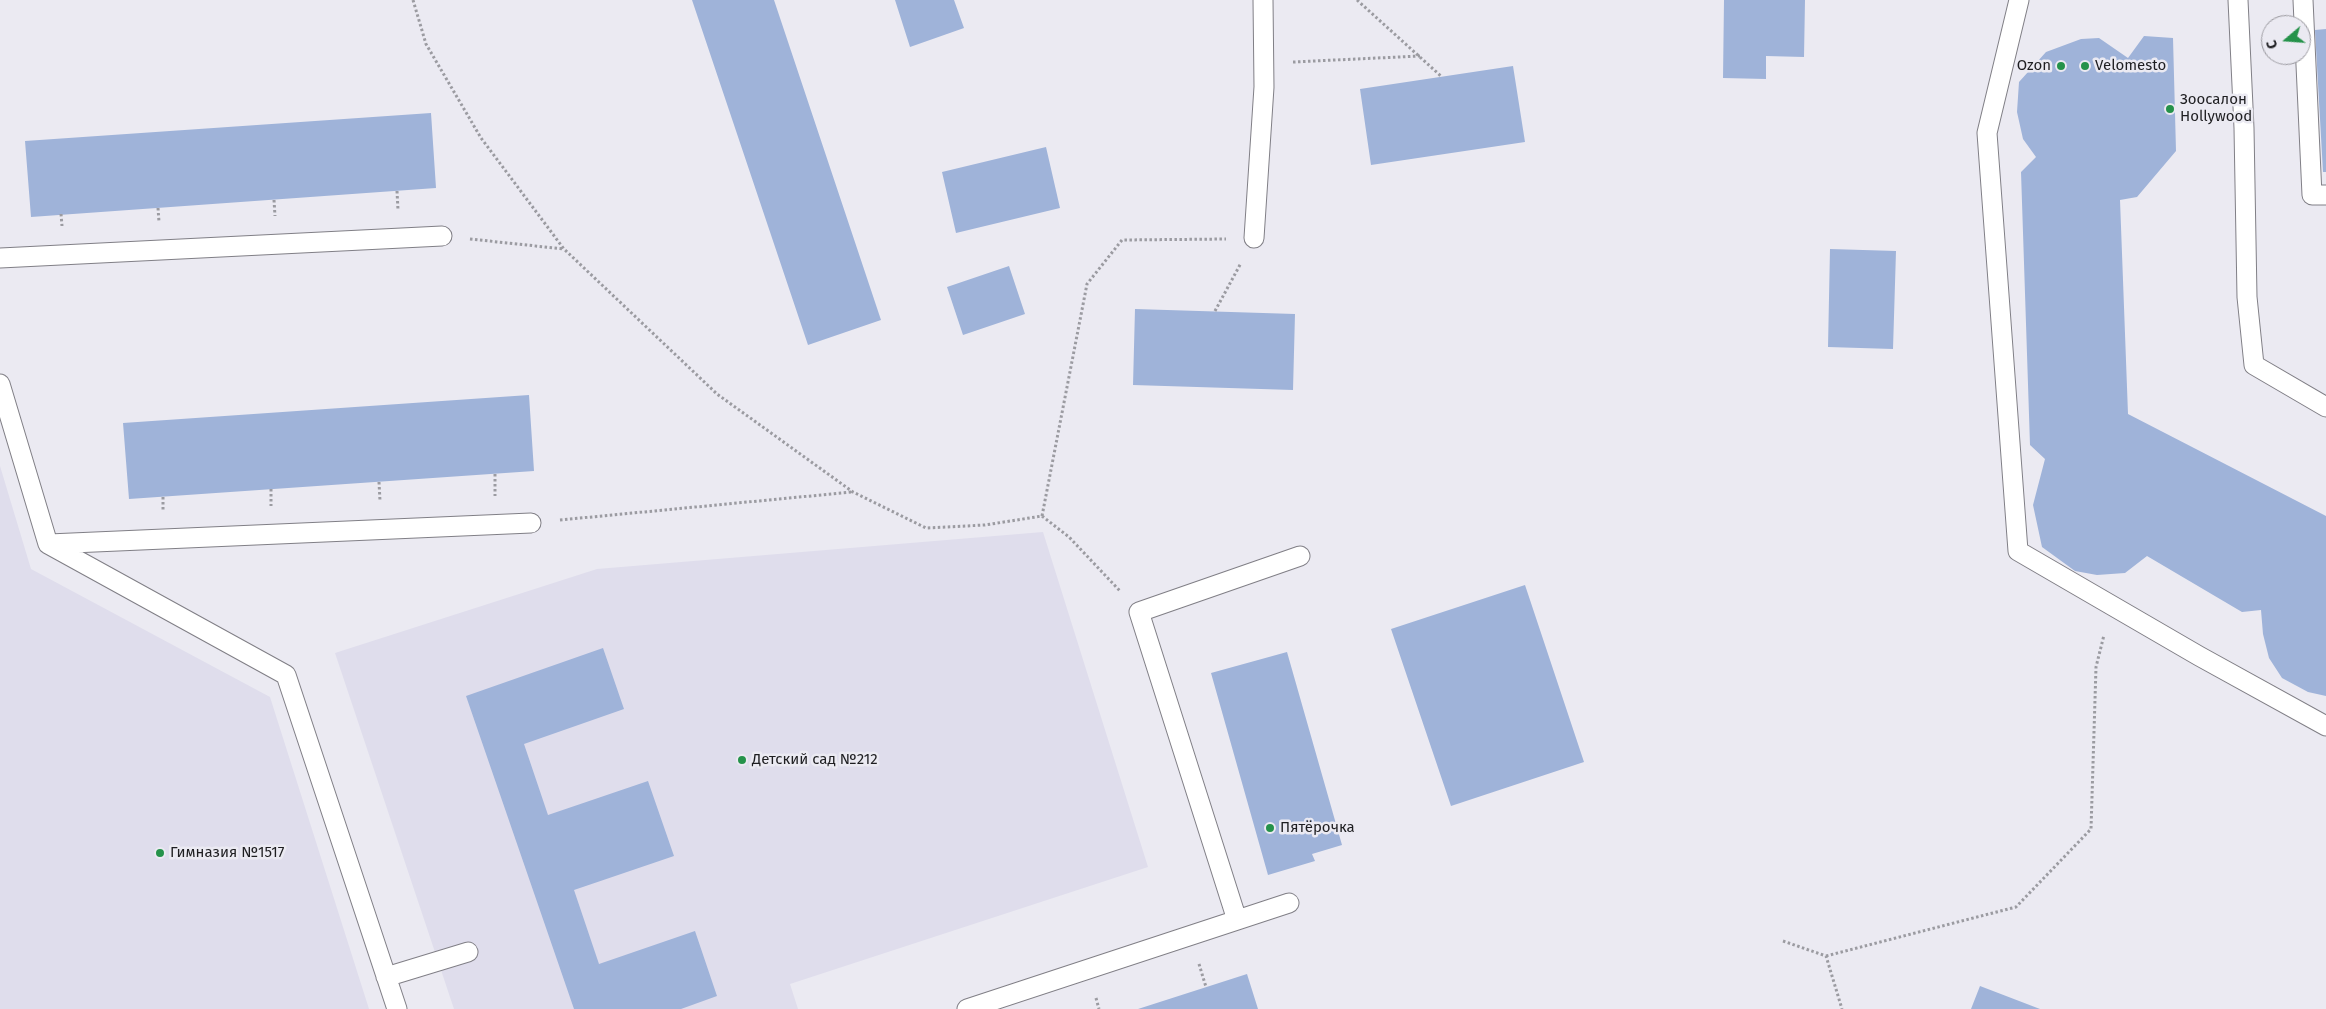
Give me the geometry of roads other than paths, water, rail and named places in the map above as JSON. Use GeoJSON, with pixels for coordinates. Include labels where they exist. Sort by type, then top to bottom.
{"type":"FeatureCollection","features":[{"type":"Feature","properties":{"kind":"lane"},"geometry":{"type":"LineString","coordinates":[[1254,238],[1264,97],[1263,0]]}},
{"type":"Feature","properties":{"kind":"lane"},"geometry":{"type":"LineString","coordinates":[[2019,0],[1987,133],[2018,551],[2110,605],[2326,726]]}},
{"type":"Feature","properties":{"kind":"lane"},"geometry":{"type":"LineString","coordinates":[[2238,0],[2244,128],[2247,297],[2254,365],[2326,407]]}},
{"type":"Feature","properties":{"kind":"lane"},"geometry":{"type":"LineString","coordinates":[[2303,0],[2312,195],[2326,194]]}},
{"type":"Feature","properties":{"kind":"lane"},"geometry":{"type":"LineString","coordinates":[[0,258],[442,236]]}},
{"type":"Feature","properties":{"kind":"lane"},"geometry":{"type":"LineString","coordinates":[[0,384],[48,544],[286,675],[397,1009]]}},
{"type":"Feature","properties":{"kind":"lane"},"geometry":{"type":"LineString","coordinates":[[48,544],[531,523]]}},
{"type":"Feature","properties":{"kind":"lane"},"geometry":{"type":"LineString","coordinates":[[1237,920],[1139,612],[1300,556]]}},
{"type":"Feature","properties":{"kind":"lane"},"geometry":{"type":"LineString","coordinates":[[967,1009],[1289,903]]}},
{"type":"Feature","properties":{"kind":"lane"},"geometry":{"type":"LineString","coordinates":[[386,977],[468,952]]}},
{"type":"Feature","properties":{"kind":"place","name":"Ozon"},"geometry":{"type":"Point","coordinates":[2061,66]}},
{"type":"Feature","properties":{"kind":"place","name":"Velomesto"},"geometry":{"type":"Point","coordinates":[2085,66]}},
{"type":"Feature","properties":{"kind":"place","name":"Зоосалон Hollywood"},"geometry":{"type":"Point","coordinates":[2170,109]}},
{"type":"Feature","properties":{"kind":"place","name":"Детский сад №212"},"geometry":{"type":"Point","coordinates":[742,760]}},
{"type":"Feature","properties":{"kind":"place","name":"Пятёрочка"},"geometry":{"type":"Point","coordinates":[1270,828]}},
{"type":"Feature","properties":{"kind":"place","name":"Гимназия №1517"},"geometry":{"type":"Point","coordinates":[160,853]}}]}
